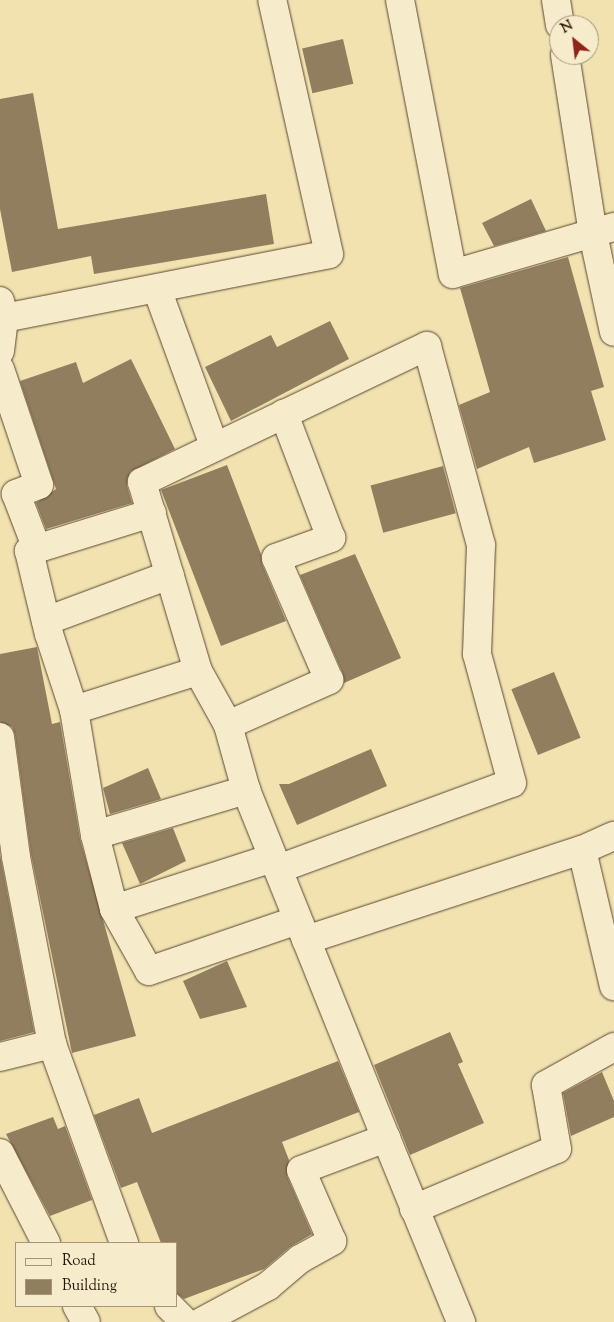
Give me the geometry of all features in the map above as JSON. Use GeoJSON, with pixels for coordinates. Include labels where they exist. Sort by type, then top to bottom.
{"type":"FeatureCollection","features":[{"type":"Feature","properties":{"kind":"street"},"geometry":{"type":"LineString","coordinates":[[0,351],[2,310],[158,288],[329,254],[272,0]]}},
{"type":"Feature","properties":{"kind":"street"},"geometry":{"type":"LineString","coordinates":[[400,0],[453,274],[603,231]]}},
{"type":"Feature","properties":{"kind":"street"},"geometry":{"type":"LineString","coordinates":[[556,0],[558,15]]}},
{"type":"Feature","properties":{"kind":"street"},"geometry":{"type":"LineString","coordinates":[[567,65],[603,231],[614,332]]}},
{"type":"Feature","properties":{"kind":"street"},"geometry":{"type":"LineString","coordinates":[[158,288],[214,446]]}},
{"type":"Feature","properties":{"kind":"street"},"geometry":{"type":"LineString","coordinates":[[114,909],[275,864],[512,783],[477,654],[481,545],[427,346],[142,482],[198,671],[228,725],[246,790],[275,864],[414,1208],[461,1322]]}},
{"type":"Feature","properties":{"kind":"street"},"geometry":{"type":"LineString","coordinates":[[0,369],[39,485],[16,494],[37,549]]}},
{"type":"Feature","properties":{"kind":"street"},"geometry":{"type":"LineString","coordinates":[[228,725],[329,680],[276,558],[331,538],[284,414]]}},
{"type":"Feature","properties":{"kind":"street"},"geometry":{"type":"LineString","coordinates":[[152,513],[29,551],[46,621],[74,710],[95,835],[114,909],[149,971],[302,930],[582,850],[614,836]]}},
{"type":"Feature","properties":{"kind":"street"},"geometry":{"type":"LineString","coordinates":[[46,621],[170,575]]}},
{"type":"Feature","properties":{"kind":"street"},"geometry":{"type":"LineString","coordinates":[[74,710],[198,671]]}},
{"type":"Feature","properties":{"kind":"street"},"geometry":{"type":"LineString","coordinates":[[1,746],[16,857],[52,1044],[124,1242]]}},
{"type":"Feature","properties":{"kind":"street"},"geometry":{"type":"LineString","coordinates":[[95,835],[246,790]]}},
{"type":"Feature","properties":{"kind":"street"},"geometry":{"type":"LineString","coordinates":[[582,850],[614,986]]}},
{"type":"Feature","properties":{"kind":"street"},"geometry":{"type":"LineString","coordinates":[[0,1057],[52,1044]]}},
{"type":"Feature","properties":{"kind":"street"},"geometry":{"type":"LineString","coordinates":[[414,1208],[557,1149],[546,1085],[614,1047]]}},
{"type":"Feature","properties":{"kind":"street"},"geometry":{"type":"LineString","coordinates":[[201,1322],[268,1286],[300,1259],[332,1241],[301,1170],[386,1138]]}},
{"type":"Feature","properties":{"kind":"street"},"geometry":{"type":"LineString","coordinates":[[0,1153],[45,1242]]}},
{"type":"Feature","properties":{"kind":"street"},"geometry":{"type":"LineString","coordinates":[[78,1307],[86,1322]]}},
{"type":"Feature","properties":{"kind":"street"},"geometry":{"type":"LineString","coordinates":[[171,1307],[185,1322]]}},
{"type":"Feature","properties":{"kind":"building"},"geometry":{"type":"Polygon","coordinates":[[[343,39],[353,84],[312,93],[302,48],[343,39]]]}},
{"type":"Feature","properties":{"kind":"building"},"geometry":{"type":"Polygon","coordinates":[[[33,93],[58,229],[266,194],[274,244],[94,274],[91,256],[12,272],[0,209],[0,99],[33,93]]]}},
{"type":"Feature","properties":{"kind":"building"},"geometry":{"type":"Polygon","coordinates":[[[531,199],[546,231],[494,246],[482,223],[531,199]]]}},
{"type":"Feature","properties":{"kind":"building"},"geometry":{"type":"Polygon","coordinates":[[[568,257],[604,387],[591,391],[606,440],[534,463],[529,447],[477,469],[459,405],[490,392],[460,288],[568,257]]]}},
{"type":"Feature","properties":{"kind":"building"},"geometry":{"type":"Polygon","coordinates":[[[330,321],[349,359],[231,421],[205,367],[271,335],[277,347],[330,321]]]}},
{"type":"Feature","properties":{"kind":"building"},"geometry":{"type":"Polygon","coordinates":[[[131,359],[175,449],[130,472],[127,486],[132,503],[46,529],[36,503],[56,489],[20,381],[76,362],[83,383],[131,359]]]}},
{"type":"Feature","properties":{"kind":"building"},"geometry":{"type":"Polygon","coordinates":[[[227,465],[261,554],[262,564],[286,621],[221,646],[161,490],[227,465]]]}},
{"type":"Feature","properties":{"kind":"building"},"geometry":{"type":"Polygon","coordinates":[[[443,466],[456,513],[383,533],[371,485],[443,466]]]}},
{"type":"Feature","properties":{"kind":"building"},"geometry":{"type":"Polygon","coordinates":[[[355,554],[401,658],[344,683],[343,674],[300,575],[355,554]]]}},
{"type":"Feature","properties":{"kind":"building"},"geometry":{"type":"Polygon","coordinates":[[[37,647],[52,724],[60,722],[80,839],[136,1036],[72,1053],[31,854],[15,735],[12,727],[0,722],[0,654],[37,647]]]}},
{"type":"Feature","properties":{"kind":"building"},"geometry":{"type":"Polygon","coordinates":[[[554,672],[581,738],[538,755],[511,689],[554,672]]]}},
{"type":"Feature","properties":{"kind":"building"},"geometry":{"type":"Polygon","coordinates":[[[371,749],[387,786],[297,825],[279,784],[289,784],[371,749]]]}},
{"type":"Feature","properties":{"kind":"building"},"geometry":{"type":"Polygon","coordinates":[[[148,768],[161,799],[110,814],[103,788],[148,768]]]}},
{"type":"Feature","properties":{"kind":"building"},"geometry":{"type":"Polygon","coordinates":[[[173,828],[186,861],[140,884],[122,843],[173,828]]]}},
{"type":"Feature","properties":{"kind":"building"},"geometry":{"type":"Polygon","coordinates":[[[0,855],[34,1032],[0,1041],[0,855]]]}},
{"type":"Feature","properties":{"kind":"building"},"geometry":{"type":"Polygon","coordinates":[[[227,961],[247,1007],[200,1019],[183,981],[227,961]]]}},
{"type":"Feature","properties":{"kind":"building"},"geometry":{"type":"Polygon","coordinates":[[[450,1032],[463,1062],[458,1064],[484,1123],[410,1155],[374,1065],[450,1032]]]}},
{"type":"Feature","properties":{"kind":"building"},"geometry":{"type":"Polygon","coordinates":[[[338,1061],[359,1112],[282,1142],[289,1160],[287,1176],[312,1234],[290,1247],[264,1269],[184,1299],[178,1294],[178,1242],[161,1242],[137,1182],[121,1188],[94,1115],[139,1098],[152,1133],[338,1061]]]}},
{"type":"Feature","properties":{"kind":"building"},"geometry":{"type":"Polygon","coordinates":[[[602,1072],[614,1101],[614,1117],[571,1136],[563,1093],[602,1072]]]}},
{"type":"Feature","properties":{"kind":"building"},"geometry":{"type":"Polygon","coordinates":[[[53,1117],[58,1129],[65,1126],[92,1200],[50,1216],[6,1134],[53,1117]]]}}]}
